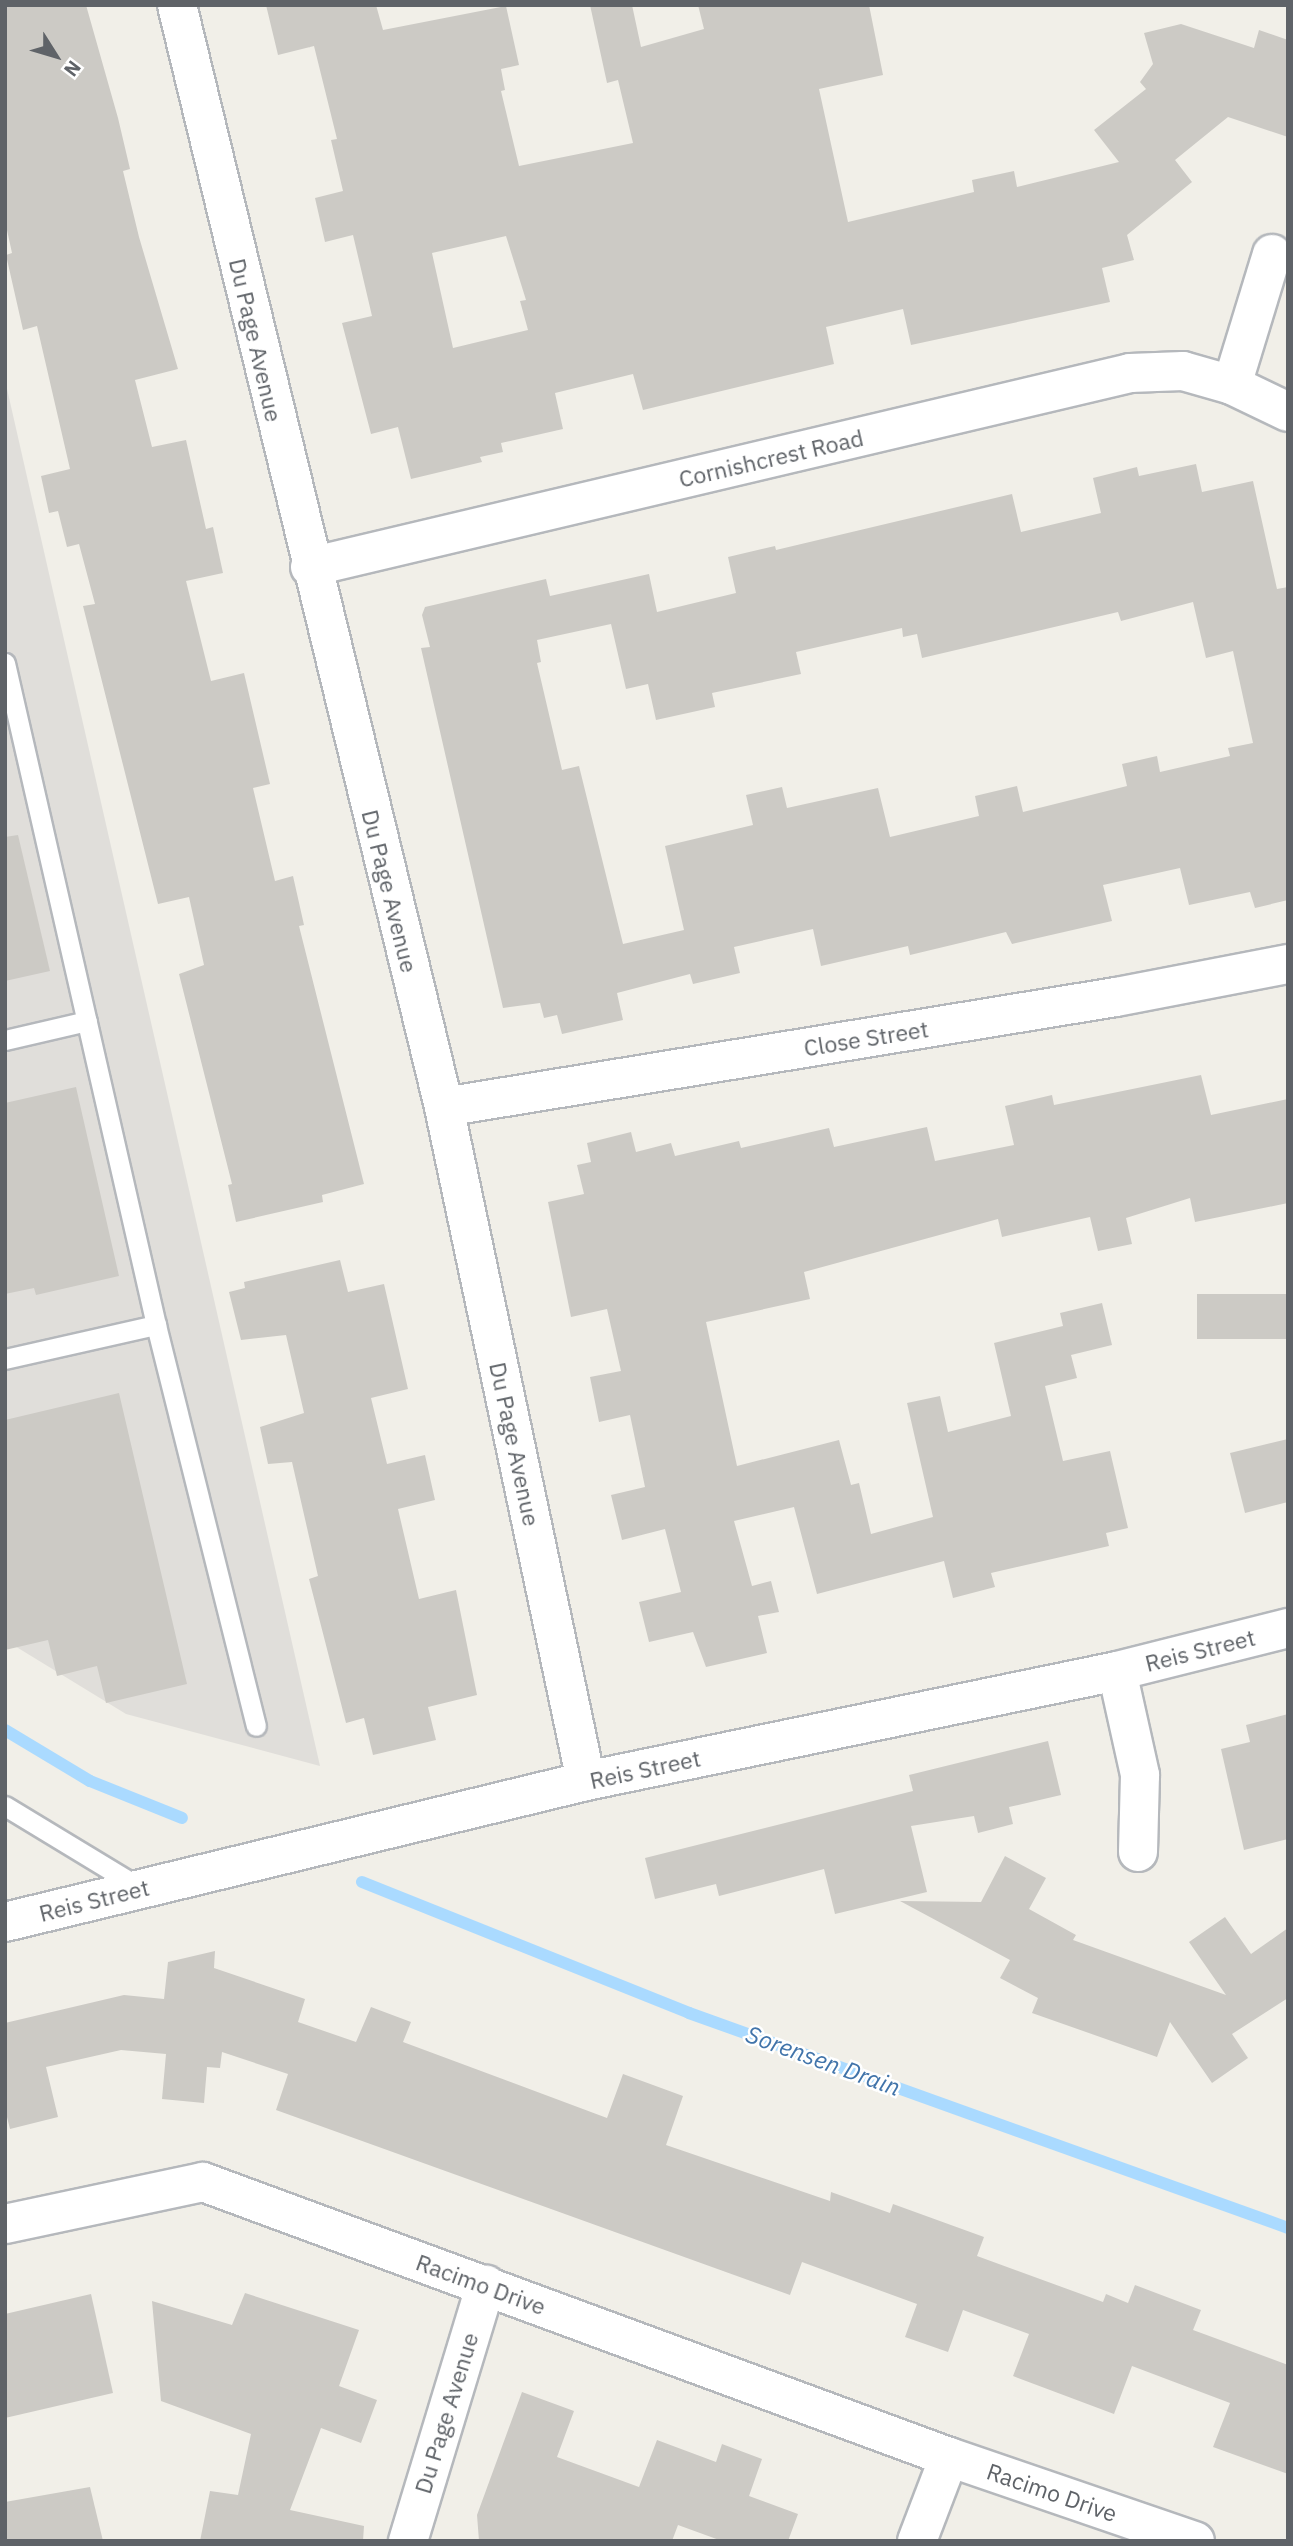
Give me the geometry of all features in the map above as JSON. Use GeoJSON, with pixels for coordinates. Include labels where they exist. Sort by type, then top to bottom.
{"type":"FeatureCollection","features":[{"type":"Feature","properties":{"kind":"street","name":"Du Page Avenue"},"geometry":{"type":"LineString","coordinates":[[177,5],[310,567],[444,1107],[586,1781]]}},
{"type":"Feature","properties":{"kind":"street"},"geometry":{"type":"LineString","coordinates":[[1232,385],[1272,254]]}},
{"type":"Feature","properties":{"kind":"street","name":"Cornishcrest Road"},"geometry":{"type":"LineString","coordinates":[[310,567],[1130,373],[1183,371],[1232,385],[1288,412]]}},
{"type":"Feature","properties":{"kind":"street","name":"Close Street"},"geometry":{"type":"LineString","coordinates":[[444,1107],[1115,997],[1288,964]]}},
{"type":"Feature","properties":{"kind":"street","name":"Reis Street"},"geometry":{"type":"LineString","coordinates":[[5,1922],[586,1781],[1117,1671],[1288,1628]]}},
{"type":"Feature","properties":{"kind":"street"},"geometry":{"type":"LineString","coordinates":[[1117,1671],[1140,1775],[1138,1852]]}},
{"type":"Feature","properties":{"kind":"street","name":"Racimo Drive"},"geometry":{"type":"LineString","coordinates":[[5,2224],[203,2182],[949,2456],[1195,2541]]}},
{"type":"Feature","properties":{"kind":"street","name":"Du Page Avenue"},"geometry":{"type":"LineString","coordinates":[[408,2541],[486,2286]]}},
{"type":"Feature","properties":{"kind":"street"},"geometry":{"type":"LineString","coordinates":[[917,2541],[949,2456]]}},
{"type":"Feature","properties":{"kind":"lane"},"geometry":{"type":"LineString","coordinates":[[5,663],[13,728],[87,1021],[156,1325],[256,1726]]}},
{"type":"Feature","properties":{"kind":"lane"},"geometry":{"type":"LineString","coordinates":[[5,1040],[87,1021]]}},
{"type":"Feature","properties":{"kind":"lane"},"geometry":{"type":"LineString","coordinates":[[5,1359],[156,1325]]}},
{"type":"Feature","properties":{"kind":"lane"},"geometry":{"type":"LineString","coordinates":[[5,1806],[140,1888]]}},
{"type":"Feature","properties":{"kind":"shaded area"},"geometry":{"type":"Polygon","coordinates":[[[5,380],[320,1766],[126,1714],[5,1640],[5,380]]]}},
{"type":"Feature","properties":{"kind":"building"},"geometry":{"type":"Polygon","coordinates":[[[5,5],[86,5],[130,169],[123,171],[139,237],[178,369],[135,380],[152,447],[186,440],[206,529],[213,527],[223,573],[186,581],[211,681],[244,673],[270,784],[253,788],[275,881],[293,876],[304,925],[299,926],[364,1184],[322,1195],[323,1202],[236,1222],[228,1185],[232,1184],[179,974],[204,965],[189,897],[158,904],[83,606],[95,604],[79,544],[67,547],[58,511],[49,513],[41,476],[70,469],[37,326],[23,330],[6,255],[12,253],[5,221],[5,5]]]}},
{"type":"Feature","properties":{"kind":"building"},"geometry":{"type":"Polygon","coordinates":[[[266,5],[376,5],[383,30],[506,6],[519,65],[501,69],[505,90],[501,91],[519,166],[633,143],[618,80],[607,83],[590,5],[632,5],[641,47],[704,29],[698,5],[869,5],[883,75],[819,89],[848,222],[974,192],[972,180],[1014,171],[1017,187],[1119,162],[1094,130],[1146,89],[1140,82],[1153,64],[1144,33],[1181,24],[1254,48],[1259,30],[1288,40],[1288,137],[1228,117],[1175,160],[1192,182],[1127,235],[1134,260],[1102,268],[1110,302],[911,345],[903,309],[826,327],[834,364],[643,410],[633,374],[555,393],[563,429],[501,443],[503,452],[480,457],[482,462],[411,479],[398,427],[371,434],[342,323],[372,316],[353,235],[325,242],[315,198],[343,191],[331,140],[337,139],[314,46],[278,55],[266,5]],[[506,236],[432,253],[453,348],[528,330],[520,301],[526,300],[506,236]]]}},
{"type":"Feature","properties":{"kind":"building"},"geometry":{"type":"Polygon","coordinates":[[[1196,464],[1202,492],[1253,481],[1277,589],[1288,587],[1288,900],[1255,908],[1250,892],[1189,905],[1180,868],[1103,885],[1112,921],[1012,944],[1006,932],[910,955],[908,946],[821,966],[813,929],[734,947],[740,973],[693,984],[690,974],[617,993],[623,1020],[562,1034],[557,1015],[544,1018],[540,1003],[503,1008],[421,648],[430,647],[422,615],[425,607],[546,579],[550,596],[649,574],[657,612],[736,593],[728,557],[775,546],[776,550],[1012,494],[1021,532],[1101,513],[1093,478],[1137,467],[1139,476],[1196,464]],[[1193,602],[1121,621],[1118,612],[922,658],[917,634],[903,637],[902,628],[796,652],[801,674],[712,693],[715,707],[656,720],[648,684],[626,689],[611,624],[537,640],[541,662],[537,663],[562,770],[579,766],[623,944],[684,930],[665,846],[753,825],[746,795],[782,787],[787,808],[878,788],[890,837],[979,816],[975,796],[1017,786],[1023,812],[1127,786],[1122,764],[1157,756],[1160,772],[1230,756],[1228,748],[1253,743],[1233,651],[1206,658],[1193,602]]]}},
{"type":"Feature","properties":{"kind":"building"},"geometry":{"type":"Polygon","coordinates":[[[18,835],[50,971],[5,981],[5,837],[18,835]]]}},
{"type":"Feature","properties":{"kind":"building"},"geometry":{"type":"Polygon","coordinates":[[[1201,1075],[1211,1115],[1288,1099],[1288,1203],[1195,1222],[1190,1198],[1126,1218],[1132,1244],[1098,1251],[1090,1217],[1002,1237],[998,1219],[804,1272],[810,1299],[706,1322],[737,1466],[839,1440],[851,1485],[859,1483],[871,1534],[933,1517],[907,1403],[940,1396],[948,1432],[1011,1416],[994,1343],[1063,1326],[1060,1313],[1102,1303],[1112,1345],[1071,1355],[1077,1378],[1045,1386],[1063,1461],[1110,1451],[1128,1528],[1106,1533],[1109,1546],[991,1573],[995,1587],[953,1598],[944,1561],[817,1594],[794,1507],[734,1521],[752,1586],[771,1581],[779,1612],[758,1616],[767,1653],[706,1667],[693,1632],[649,1642],[639,1602],[681,1592],[665,1529],[622,1540],[611,1495],[645,1487],[630,1415],[599,1422],[590,1377],[621,1371],[607,1309],[571,1317],[548,1202],[584,1194],[577,1165],[591,1162],[587,1143],[631,1132],[636,1152],[671,1143],[675,1156],[739,1141],[741,1148],[829,1128],[834,1147],[927,1127],[935,1161],[1014,1145],[1005,1106],[1052,1095],[1054,1105],[1201,1075]]]}},
{"type":"Feature","properties":{"kind":"building"},"geometry":{"type":"Polygon","coordinates":[[[76,1087],[119,1276],[36,1295],[34,1288],[5,1294],[5,1103],[76,1087]]]}},
{"type":"Feature","properties":{"kind":"building"},"geometry":{"type":"Polygon","coordinates":[[[340,1260],[348,1292],[384,1284],[408,1389],[371,1398],[387,1464],[425,1455],[435,1500],[398,1509],[419,1599],[456,1590],[477,1695],[428,1707],[436,1740],[373,1755],[364,1718],[346,1723],[309,1579],[318,1576],[292,1462],[268,1464],[260,1427],[304,1413],[286,1335],[241,1340],[229,1292],[245,1288],[244,1282],[340,1260]]]}},
{"type":"Feature","properties":{"kind":"building"},"geometry":{"type":"Polygon","coordinates":[[[1197,1294],[1288,1294],[1288,1339],[1197,1339],[1197,1294]]]}},
{"type":"Feature","properties":{"kind":"building"},"geometry":{"type":"Polygon","coordinates":[[[119,1393],[187,1684],[106,1703],[97,1666],[57,1676],[48,1640],[5,1650],[5,1420],[119,1393]]]}},
{"type":"Feature","properties":{"kind":"building"},"geometry":{"type":"Polygon","coordinates":[[[1288,1439],[1288,1502],[1245,1513],[1230,1453],[1288,1439]]]}},
{"type":"Feature","properties":{"kind":"building"},"geometry":{"type":"Polygon","coordinates":[[[1288,1714],[1288,1839],[1244,1850],[1221,1749],[1250,1742],[1246,1725],[1288,1714]]]}},
{"type":"Feature","properties":{"kind":"building"},"geometry":{"type":"Polygon","coordinates":[[[1048,1741],[1061,1795],[1009,1807],[1013,1824],[978,1833],[974,1816],[911,1826],[927,1892],[835,1914],[824,1869],[719,1896],[716,1884],[655,1899],[645,1858],[913,1791],[909,1775],[1048,1741]]]}},
{"type":"Feature","properties":{"kind":"building"},"geometry":{"type":"Polygon","coordinates":[[[1005,1856],[1046,1878],[1029,1909],[1076,1935],[1073,1940],[1226,1995],[1189,1942],[1225,1917],[1251,1954],[1288,1928],[1288,1998],[1232,2034],[1248,2058],[1212,2083],[1170,2022],[1157,2057],[1032,2013],[1038,1998],[1000,1978],[1010,1960],[900,1901],[981,1902],[1005,1856]]]}},
{"type":"Feature","properties":{"kind":"building"},"geometry":{"type":"Polygon","coordinates":[[[215,1951],[214,1968],[305,1999],[298,2022],[356,2042],[371,2007],[411,2022],[403,2042],[607,2118],[623,2074],[683,2096],[666,2145],[830,2201],[831,2192],[890,2213],[893,2204],[984,2237],[977,2256],[1103,2302],[1106,2294],[1128,2303],[1135,2285],[1201,2310],[1193,2330],[1288,2365],[1288,2474],[1213,2447],[1230,2403],[1132,2366],[1114,2414],[1013,2376],[1029,2334],[963,2310],[948,2352],[905,2337],[917,2304],[802,2262],[790,2295],[276,2110],[288,2074],[222,2052],[220,2068],[207,2067],[204,2103],[162,2099],[166,2054],[121,2050],[46,2067],[58,2117],[10,2129],[5,2109],[5,2023],[124,1995],[164,1999],[168,1962],[215,1951]]]}},
{"type":"Feature","properties":{"kind":"building"},"geometry":{"type":"Polygon","coordinates":[[[245,2293],[359,2330],[339,2386],[377,2400],[361,2443],[321,2428],[290,2510],[364,2526],[363,2541],[200,2541],[210,2491],[238,2495],[251,2434],[161,2401],[152,2301],[232,2325],[245,2293]]]}},
{"type":"Feature","properties":{"kind":"building"},"geometry":{"type":"Polygon","coordinates":[[[91,2294],[113,2393],[5,2418],[5,2314],[91,2294]]]}},
{"type":"Feature","properties":{"kind":"building"},"geometry":{"type":"Polygon","coordinates":[[[522,2392],[574,2411],[557,2457],[639,2487],[657,2440],[716,2462],[722,2444],[762,2459],[749,2496],[798,2514],[788,2541],[722,2541],[678,2525],[672,2541],[479,2541],[477,2515],[522,2392]]]}},
{"type":"Feature","properties":{"kind":"building"},"geometry":{"type":"Polygon","coordinates":[[[90,2487],[103,2541],[5,2541],[5,2502],[90,2487]]]}},
{"type":"Feature","properties":{"kind":"waterway","name":"Sorensen Drain"},"geometry":{"type":"LineString","coordinates":[[5,1730],[90,1781],[182,1818]]}},
{"type":"Feature","properties":{"kind":"waterway","name":"Sorensen Drain"},"geometry":{"type":"LineString","coordinates":[[362,1882],[689,2013],[1288,2228]]}}]}
